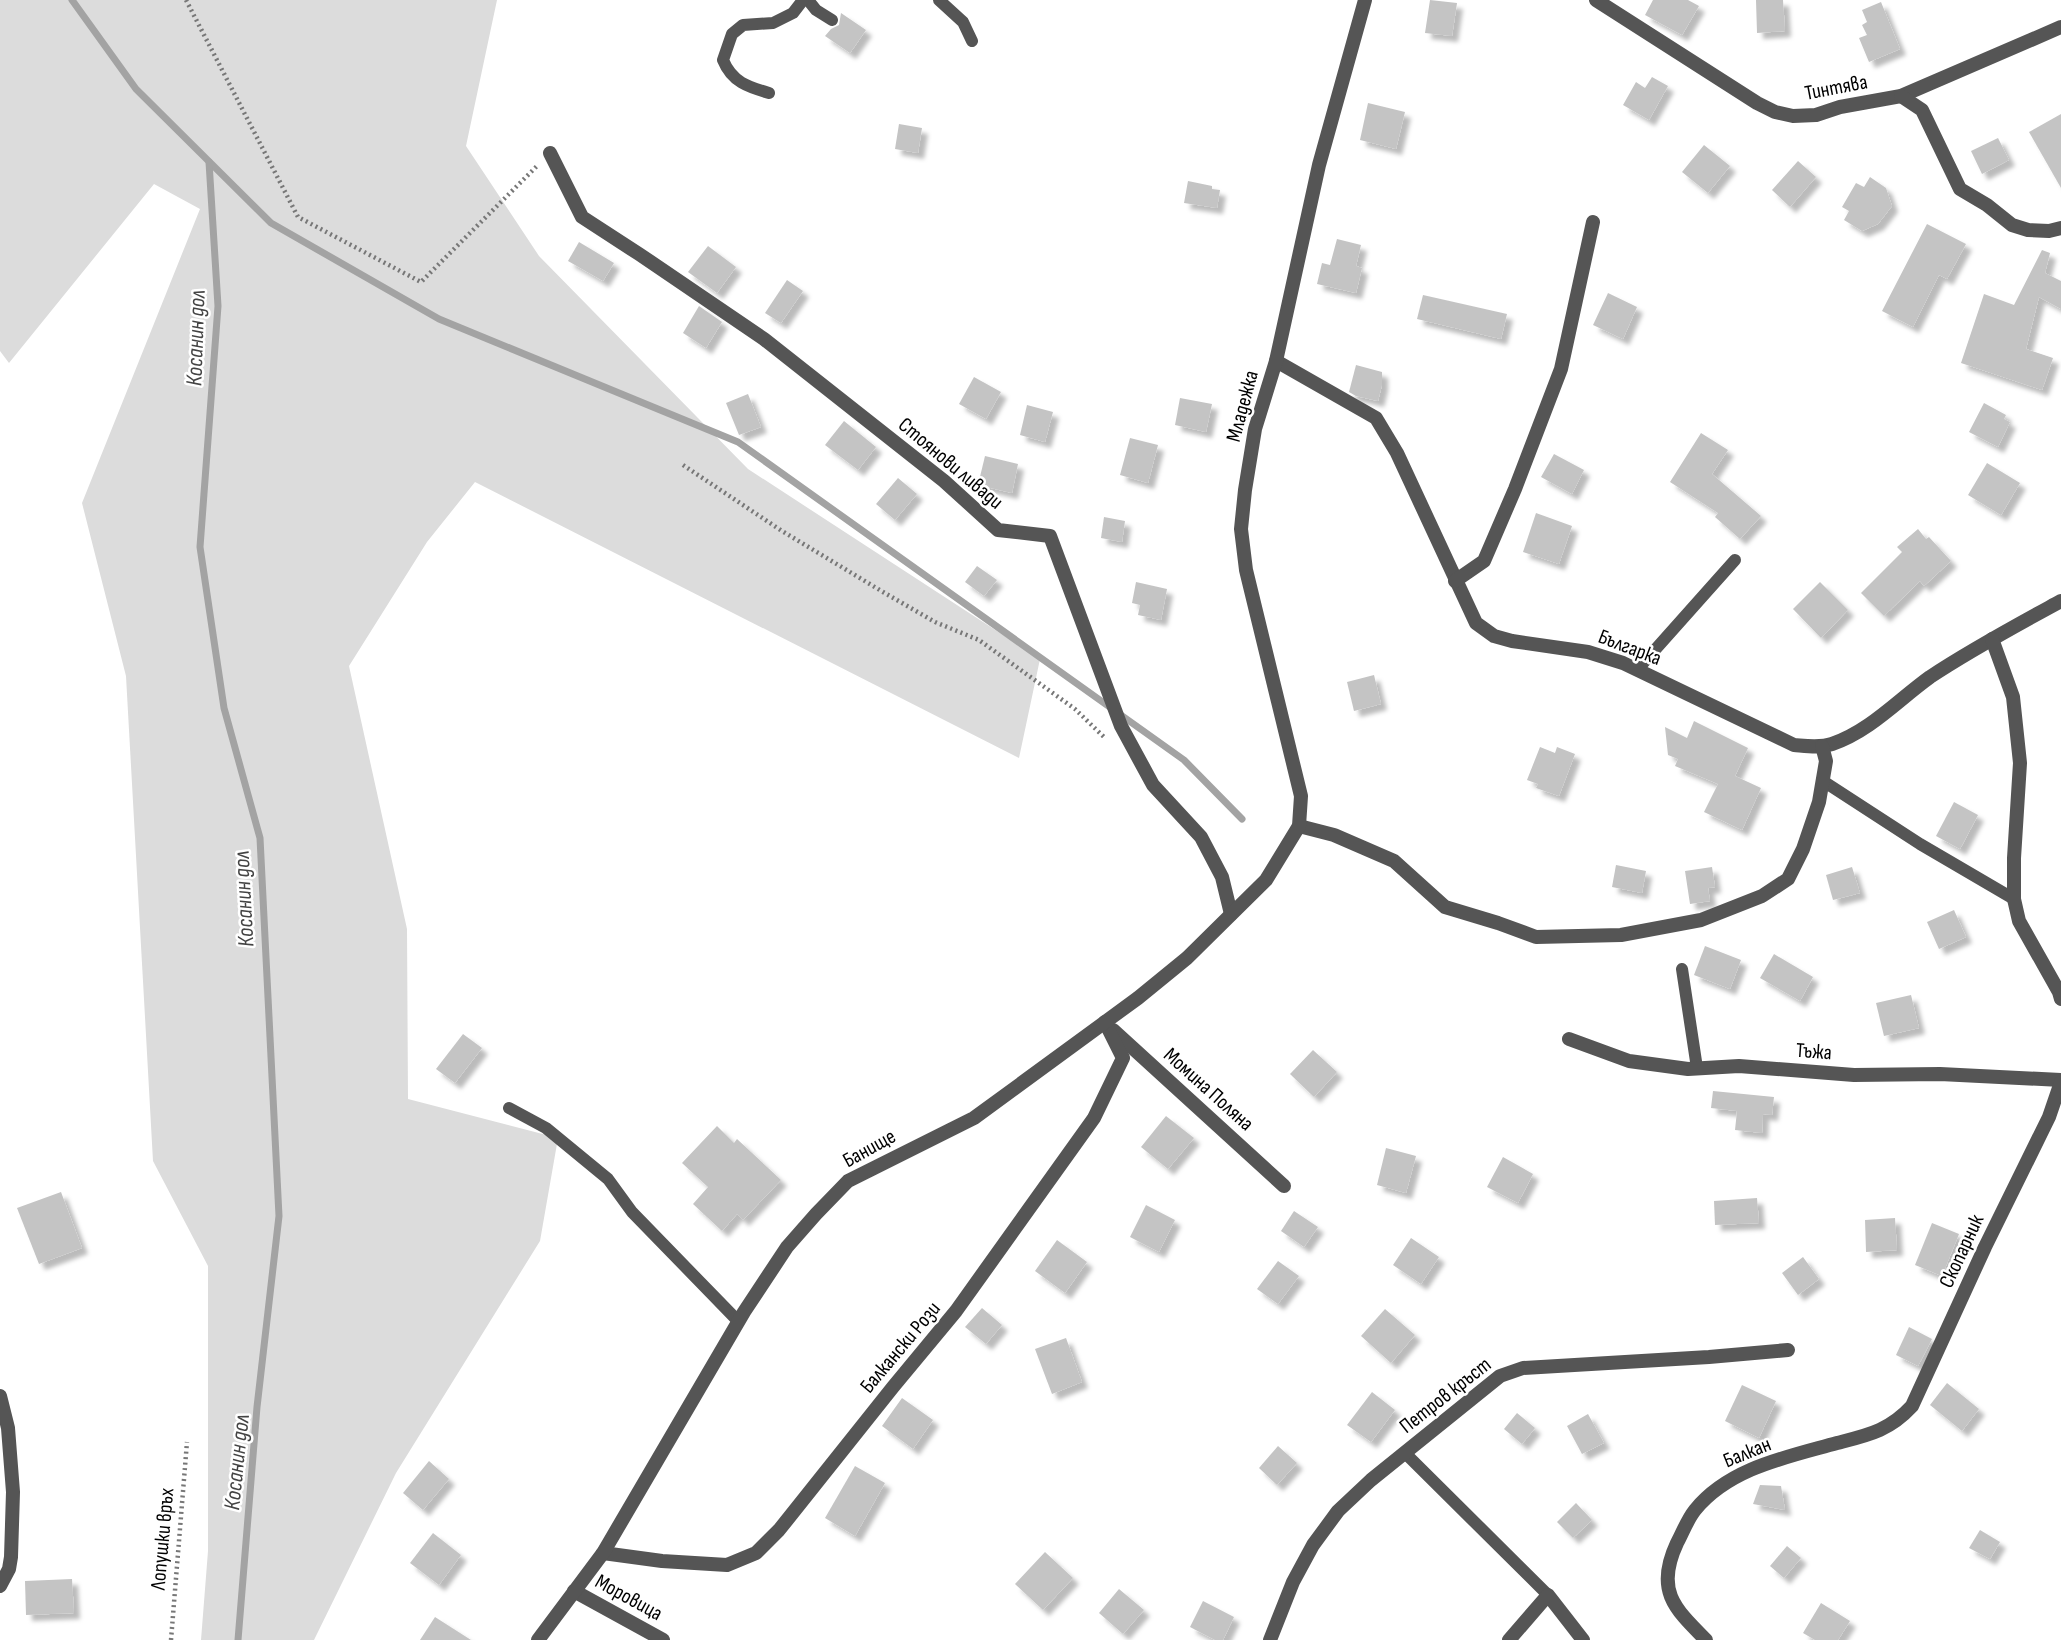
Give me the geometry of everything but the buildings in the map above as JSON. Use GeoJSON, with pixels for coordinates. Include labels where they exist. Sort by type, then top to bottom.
{"type":"FeatureCollection","features":[{"type":"Feature","properties":{"kind":"street","name":"Младежка"},"geometry":{"type":"LineString","coordinates":[[1298,826],[1301,796],[1246,570],[1241,530],[1255,429],[1276,361],[1319,165],[1365,0]]}},
{"type":"Feature","properties":{"kind":"street","name":"Тинтява"},"geometry":{"type":"LineString","coordinates":[[1596,0],[1757,103],[1775,112],[1793,116],[1816,115],[1840,107],[1901,96],[2061,27]]}},
{"type":"Feature","properties":{"kind":"street"},"geometry":{"type":"LineString","coordinates":[[1901,96],[1922,110],[1961,189],[2012,225],[2039,231],[2061,228]]}},
{"type":"Feature","properties":{"kind":"street","name":"Стоянови ливади"},"geometry":{"type":"LineString","coordinates":[[550,153],[582,217],[764,340],[944,481],[998,530],[1050,536],[1121,726],[1153,785],[1200,837],[1222,877],[1231,914]]}},
{"type":"Feature","properties":{"kind":"street"},"geometry":{"type":"LineString","coordinates":[[1455,581],[1483,561],[1561,369],[1593,222]]}},
{"type":"Feature","properties":{"kind":"street","name":"Българка"},"geometry":{"type":"LineString","coordinates":[[1276,361],[1376,418],[1397,453],[1476,623],[1494,636],[1512,641],[1588,652],[1623,663],[1794,745],[1822,746],[1860,732],[1930,677],[2061,601]]}},
{"type":"Feature","properties":{"kind":"street"},"geometry":{"type":"LineString","coordinates":[[1992,639],[2012,697],[2020,763],[2014,899],[2019,921],[2061,999]]}},
{"type":"Feature","properties":{"kind":"street"},"geometry":{"type":"LineString","coordinates":[[1298,826],[1334,835],[1394,861],[1446,907],[1536,937],[1622,935],[1701,920],[1762,896],[1788,879],[1803,849],[1819,802],[1826,761],[1822,746]]}},
{"type":"Feature","properties":{"kind":"street","name":"Банище"},"geometry":{"type":"LineString","coordinates":[[538,1640],[603,1553],[738,1321],[787,1247],[848,1181],[974,1118],[1187,958],[1266,880],[1298,826]]}},
{"type":"Feature","properties":{"kind":"street","name":"Момина Поляна"},"geometry":{"type":"LineString","coordinates":[[1105,1022],[1284,1186]]}},
{"type":"Feature","properties":{"kind":"street","name":"Балкански Рози"},"geometry":{"type":"LineString","coordinates":[[603,1553],[662,1561],[727,1565],[756,1553],[779,1530],[956,1311],[1094,1118],[1123,1058],[1105,1022]]}},
{"type":"Feature","properties":{"kind":"street","name":"Тъжа"},"geometry":{"type":"LineString","coordinates":[[1569,1039],[1629,1061],[1697,1068],[1739,1066],[1854,1075],[1940,1074],[2061,1081]]}},
{"type":"Feature","properties":{"kind":"street","name":"Скопарник"},"geometry":{"type":"LineString","coordinates":[[1886,1428],[1900,1419],[1912,1406],[1984,1248],[2049,1117],[2061,1081]]}},
{"type":"Feature","properties":{"kind":"street","name":"Петров кръст"},"geometry":{"type":"LineString","coordinates":[[1270,1640],[1293,1582],[1313,1545],[1338,1511],[1371,1480],[1500,1376],[1523,1368],[1788,1350]]}},
{"type":"Feature","properties":{"kind":"street"},"geometry":{"type":"LineString","coordinates":[[0,1396],[8,1428],[13,1492],[11,1557],[9,1569],[0,1586]]}},
{"type":"Feature","properties":{"kind":"street","name":"Балкан"},"geometry":{"type":"LineString","coordinates":[[1706,1640],[1677,1611],[1670,1596],[1667,1577],[1672,1555],[1696,1508],[1719,1487],[1744,1472],[1886,1428]]}},
{"type":"Feature","properties":{"kind":"street","name":"Моровица"},"geometry":{"type":"LineString","coordinates":[[575,1591],[663,1640]]}},
{"type":"Feature","properties":{"kind":"street"},"geometry":{"type":"LineString","coordinates":[[1509,1640],[1548,1595],[1583,1640]]}},
{"type":"Feature","properties":{"kind":"lane"},"geometry":{"type":"LineString","coordinates":[[769,93],[737,82],[727,70],[723,60],[732,34],[743,25],[773,23],[793,13],[805,0],[832,20]]}},
{"type":"Feature","properties":{"kind":"lane"},"geometry":{"type":"LineString","coordinates":[[939,0],[963,22],[972,41]]}},
{"type":"Feature","properties":{"kind":"lane"},"geometry":{"type":"LineString","coordinates":[[1637,670],[1735,560]]}},
{"type":"Feature","properties":{"kind":"lane"},"geometry":{"type":"LineString","coordinates":[[1823,781],[1920,844],[2014,899]]}},
{"type":"Feature","properties":{"kind":"lane"},"geometry":{"type":"LineString","coordinates":[[1682,969],[1697,1068]]}},
{"type":"Feature","properties":{"kind":"lane"},"geometry":{"type":"LineString","coordinates":[[509,1108],[546,1128],[608,1178],[632,1212],[738,1321]]}},
{"type":"Feature","properties":{"kind":"lane"},"geometry":{"type":"LineString","coordinates":[[1405,1453],[1548,1595]]}},
{"type":"Feature","properties":{"kind":"path"},"geometry":{"type":"LineString","coordinates":[[186,0],[298,217],[421,282],[550,153]]}},
{"type":"Feature","properties":{"kind":"path"},"geometry":{"type":"LineString","coordinates":[[683,465],[782,531],[935,622],[979,640],[1075,709],[1114,747]]}},
{"type":"Feature","properties":{"kind":"path","name":"Лопушки връх"},"geometry":{"type":"LineString","coordinates":[[171,1640],[187,1442]]}},
{"type":"Feature","properties":{"kind":"shaded area"},"geometry":{"type":"Polygon","coordinates":[[[0,0],[497,0],[466,146],[539,256],[748,469],[1040,659],[1019,758],[475,482],[427,542],[349,666],[407,929],[408,1099],[558,1138],[540,1241],[396,1473],[314,1640],[201,1640],[208,1551],[208,1266],[153,1161],[126,676],[82,503],[200,209],[154,184],[9,363],[0,351],[0,0]]]}},
{"type":"Feature","properties":{"kind":"waterway"},"geometry":{"type":"LineString","coordinates":[[72,0],[136,89],[271,223],[439,319],[738,442],[1184,760],[1242,819]]}},
{"type":"Feature","properties":{"kind":"waterway","name":"Косанин дол"},"geometry":{"type":"LineString","coordinates":[[209,162],[218,306],[200,547],[224,708],[260,838],[279,1216],[257,1407],[238,1640]]}}]}
